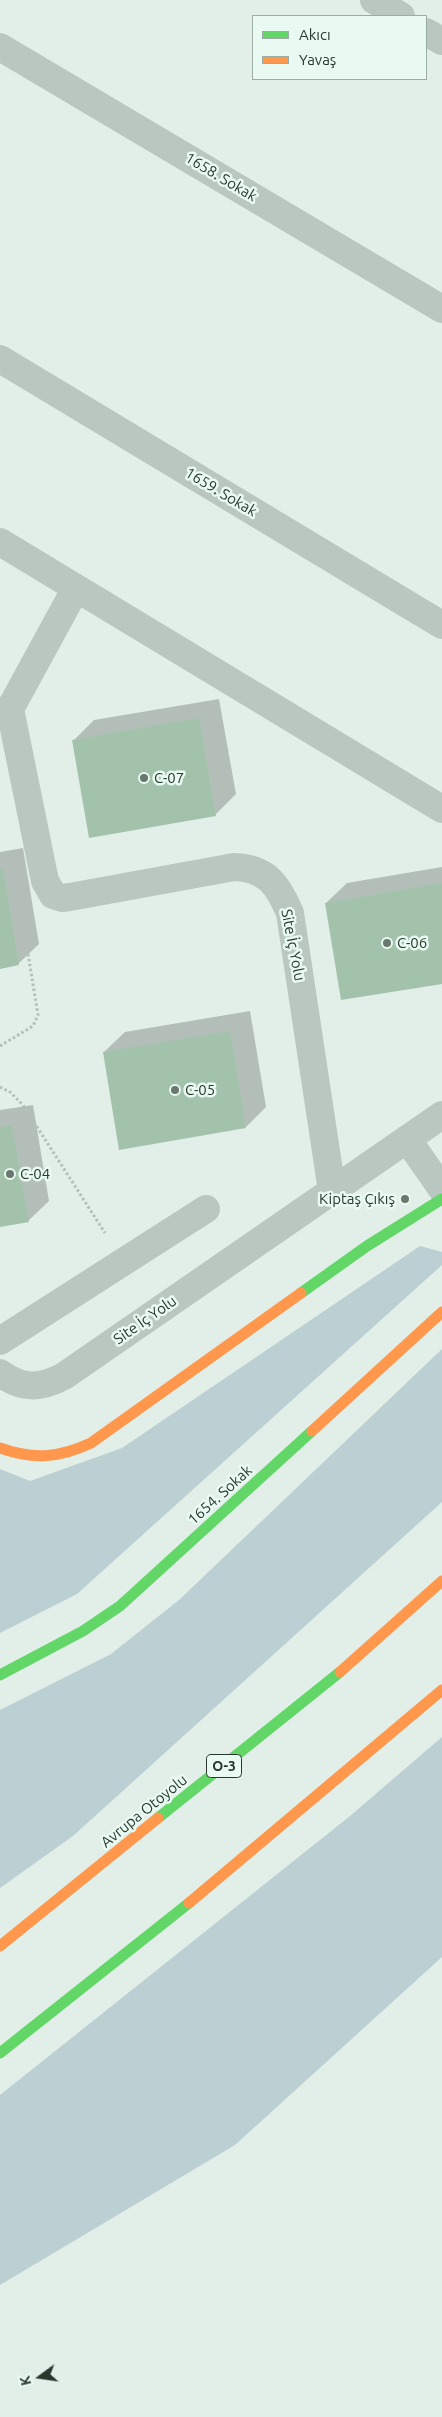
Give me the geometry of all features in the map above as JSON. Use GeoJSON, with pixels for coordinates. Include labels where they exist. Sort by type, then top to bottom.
{"type":"FeatureCollection","features":[{"type":"Feature","properties":{"kind":"main road"},"geometry":{"type":"LineString","coordinates":[[0,1448],[25,1456],[45,1458],[69,1453],[86,1446],[367,1246],[442,1199]]}},
{"type":"Feature","properties":{"kind":"main road","name":"1654. Sokak"},"geometry":{"type":"LineString","coordinates":[[0,1675],[83,1631],[120,1606],[442,1312]]}},
{"type":"Feature","properties":{"kind":"main road","name":"Avrupa Otoyolu"},"geometry":{"type":"LineString","coordinates":[[0,1946],[348,1665],[442,1581]]}},
{"type":"Feature","properties":{"kind":"main road"},"geometry":{"type":"LineString","coordinates":[[0,2053],[178,1912],[442,1690]]}},
{"type":"Feature","properties":{"kind":"street"},"geometry":{"type":"LineString","coordinates":[[374,0],[399,15]]}},
{"type":"Feature","properties":{"kind":"street"},"geometry":{"type":"LineString","coordinates":[[427,33],[442,41]]}},
{"type":"Feature","properties":{"kind":"street","name":"1658. Sokak"},"geometry":{"type":"LineString","coordinates":[[0,47],[442,309]]}},
{"type":"Feature","properties":{"kind":"street","name":"1659. Sokak"},"geometry":{"type":"LineString","coordinates":[[0,359],[442,625]]}},
{"type":"Feature","properties":{"kind":"street"},"geometry":{"type":"LineString","coordinates":[[0,542],[442,809]]}},
{"type":"Feature","properties":{"kind":"street"},"geometry":{"type":"LineString","coordinates":[[45,881],[5,710],[76,588]]}},
{"type":"Feature","properties":{"kind":"street","name":"Site İç Yolu"},"geometry":{"type":"LineString","coordinates":[[45,881],[53,895],[62,898],[234,867],[258,871],[276,887],[290,913],[332,1191]]}},
{"type":"Feature","properties":{"kind":"street","name":"Site İç Yolu"},"geometry":{"type":"LineString","coordinates":[[0,1373],[18,1383],[35,1387],[50,1384],[442,1115]]}},
{"type":"Feature","properties":{"kind":"street"},"geometry":{"type":"LineString","coordinates":[[407,1139],[442,1189]]}},
{"type":"Feature","properties":{"kind":"street"},"geometry":{"type":"LineString","coordinates":[[0,1341],[206,1210]]}},
{"type":"Feature","properties":{"kind":"path"},"geometry":{"type":"LineString","coordinates":[[0,1046],[33,1026],[38,1015],[17,887],[45,881]]}},
{"type":"Feature","properties":{"kind":"path"},"geometry":{"type":"LineString","coordinates":[[0,1087],[10,1092],[23,1105],[124,1263]]}},
{"type":"Feature","properties":{"kind":"shaded area"},"geometry":{"type":"Polygon","coordinates":[[[420,1246],[442,1252],[442,1265],[77,1594],[0,1633],[0,1469],[30,1481],[122,1448],[420,1246]]]}},
{"type":"Feature","properties":{"kind":"shaded area"},"geometry":{"type":"Polygon","coordinates":[[[442,1349],[442,1502],[73,1836],[0,1888],[0,1710],[111,1654],[179,1600],[442,1349]]]}},
{"type":"Feature","properties":{"kind":"shaded area"},"geometry":{"type":"Polygon","coordinates":[[[442,1737],[442,1957],[235,2145],[0,2285],[0,2095],[350,1816],[442,1737]]]}},
{"type":"Feature","properties":{"kind":"building","name":"C-07"},"geometry":{"type":"Polygon","coordinates":[[[199,718],[216,816],[89,838],[72,740],[199,718]]]}},
{"type":"Feature","properties":{"kind":"building"},"geometry":{"type":"Polygon","coordinates":[[[0,868],[3,868],[19,965],[0,969],[0,868]]]}},
{"type":"Feature","properties":{"kind":"building","name":"C-06"},"geometry":{"type":"Polygon","coordinates":[[[442,883],[442,984],[341,1000],[325,903],[442,883]]]}},
{"type":"Feature","properties":{"kind":"building","name":"C-05"},"geometry":{"type":"Polygon","coordinates":[[[230,1031],[246,1128],[119,1150],[103,1052],[230,1031]]]}},
{"type":"Feature","properties":{"kind":"building","name":"C-04"},"geometry":{"type":"Polygon","coordinates":[[[12,1125],[29,1222],[0,1227],[0,1127],[12,1125]]]}},
{"type":"Feature","properties":{"kind":"traffic: fast"},"geometry":{"type":"LineString","coordinates":[[301,1293],[367,1246],[442,1199]]}},
{"type":"Feature","properties":{"kind":"traffic: fast"},"geometry":{"type":"LineString","coordinates":[[0,1675],[83,1631],[120,1606],[312,1431]]}},
{"type":"Feature","properties":{"kind":"traffic: fast"},"geometry":{"type":"LineString","coordinates":[[158,1818],[340,1672]]}},
{"type":"Feature","properties":{"kind":"traffic: fast"},"geometry":{"type":"LineString","coordinates":[[0,2053],[189,1903]]}},
{"type":"Feature","properties":{"kind":"traffic: slow"},"geometry":{"type":"LineString","coordinates":[[0,1448],[12,1452],[46,1456],[68,1452],[91,1443],[301,1293]]}},
{"type":"Feature","properties":{"kind":"traffic: slow"},"geometry":{"type":"LineString","coordinates":[[312,1431],[442,1312]]}},
{"type":"Feature","properties":{"kind":"traffic: slow"},"geometry":{"type":"LineString","coordinates":[[340,1672],[442,1581]]}},
{"type":"Feature","properties":{"kind":"traffic: slow"},"geometry":{"type":"LineString","coordinates":[[189,1903],[442,1690]]}},
{"type":"Feature","properties":{"kind":"traffic: slow"},"geometry":{"type":"LineString","coordinates":[[0,1946],[158,1818]]}},
{"type":"Feature","properties":{"kind":"place","name":"C-07"},"geometry":{"type":"Point","coordinates":[144,778]}},
{"type":"Feature","properties":{"kind":"place","name":"C-06"},"geometry":{"type":"Point","coordinates":[387,943]}},
{"type":"Feature","properties":{"kind":"place","name":"C-05"},"geometry":{"type":"Point","coordinates":[175,1090]}},
{"type":"Feature","properties":{"kind":"place","name":"C-04"},"geometry":{"type":"Point","coordinates":[10,1174]}},
{"type":"Feature","properties":{"kind":"place","name":"Kiptaş Çıkış"},"geometry":{"type":"Point","coordinates":[405,1199]}}]}
